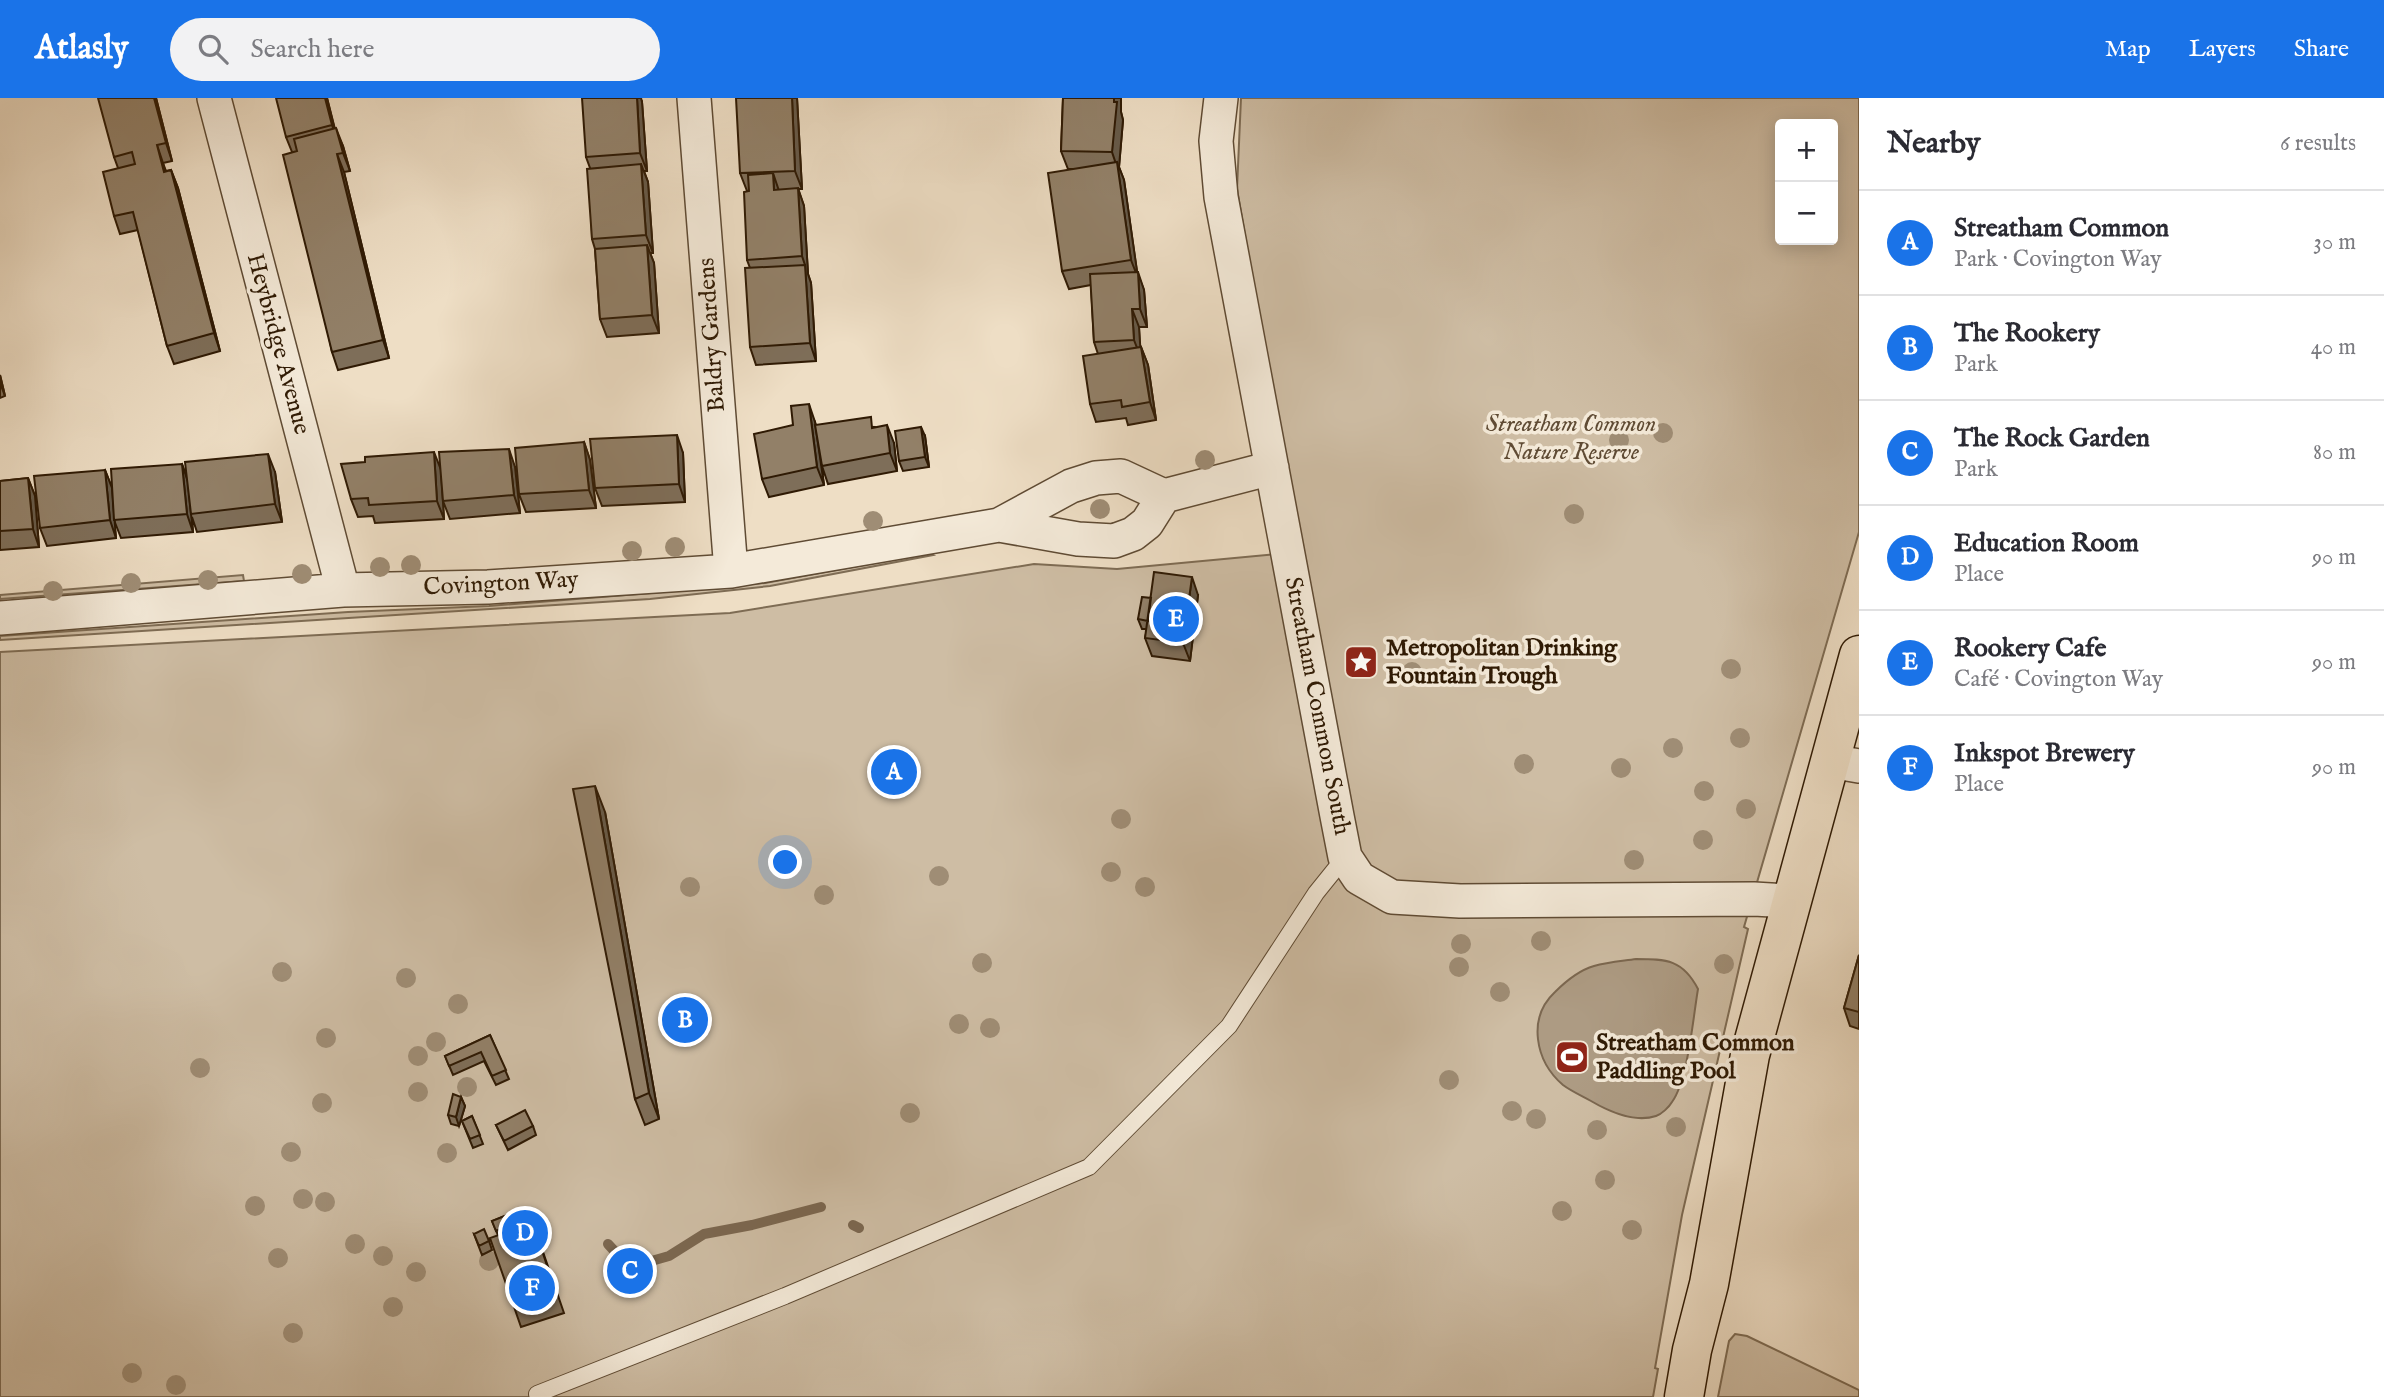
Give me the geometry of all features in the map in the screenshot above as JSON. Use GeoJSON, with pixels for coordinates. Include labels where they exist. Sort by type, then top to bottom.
{"type":"FeatureCollection","features":[{"type":"Feature","properties":{"kind":"main road"},"geometry":{"type":"LineString","coordinates":[[1684,1397],[1692,1350],[1709,1284],[1750,1055],[1791,901],[1844,764],[1859,655]]}},
{"type":"Feature","properties":{"kind":"street","name":"Heybridge Avenue"},"geometry":{"type":"LineString","coordinates":[[214,98],[343,590]]}},
{"type":"Feature","properties":{"kind":"street","name":"Baldry Gardens"},"geometry":{"type":"LineString","coordinates":[[694,98],[731,571]]}},
{"type":"Feature","properties":{"kind":"street","name":"Streatham Common South"},"geometry":{"type":"LineString","coordinates":[[1222,98],[1216,141],[1221,197],[1345,857],[1359,878],[1392,897],[1460,901],[1791,901]]}},
{"type":"Feature","properties":{"kind":"street"},"geometry":{"type":"LineString","coordinates":[[1164,496],[1272,468]]}},
{"type":"Feature","properties":{"kind":"street","name":"Covington Way"},"geometry":{"type":"LineString","coordinates":[[0,618],[343,590],[488,587],[731,571],[999,525],[1071,486],[1096,478],[1121,476],[1164,496],[1147,523],[1133,534],[1114,541],[999,525]]}},
{"type":"Feature","properties":{"kind":"lane"},"geometry":{"type":"LineString","coordinates":[[537,1394],[785,1296],[1089,1167],[1229,1026],[1316,893],[1345,857]]}},
{"type":"Feature","properties":{"kind":"green space","name":"Streatham Common Nature Reserve"},"geometry":{"type":"Polygon","coordinates":[[[1241,98],[1859,98],[1859,532],[1744,927],[1748,929],[1682,1215],[1655,1368],[1658,1369],[1653,1397],[0,1397],[0,652],[730,613],[1034,564],[1117,569],[1299,552],[1237,189],[1241,98]]]}},
{"type":"Feature","properties":{"kind":"green space"},"geometry":{"type":"Polygon","coordinates":[[[929,553],[933,555],[770,586],[650,599],[0,640],[0,636],[348,612],[489,606],[765,583],[929,553]]]}},
{"type":"Feature","properties":{"kind":"green space"},"geometry":{"type":"Polygon","coordinates":[[[243,575],[244,581],[0,599],[0,595],[243,575]]]}},
{"type":"Feature","properties":{"kind":"green space"},"geometry":{"type":"Polygon","coordinates":[[[1735,1334],[1747,1336],[1859,1390],[1859,1397],[1718,1397],[1729,1341],[1735,1334]]]}},
{"type":"Feature","properties":{"kind":"shaded area","name":"Streatham Common Paddling Pool"},"geometry":{"type":"Polygon","coordinates":[[[1636,959],[1673,963],[1686,972],[1698,989],[1686,1064],[1678,1092],[1665,1110],[1648,1118],[1614,1112],[1563,1085],[1546,1064],[1538,1039],[1540,1014],[1546,1002],[1568,980],[1594,966],[1636,959]]]}},
{"type":"Feature","properties":{"kind":"building"},"geometry":{"type":"Polygon","coordinates":[[[98,98],[154,98],[166,143],[157,145],[164,172],[171,170],[214,333],[167,346],[133,212],[114,216],[103,172],[135,164],[132,152],[114,157],[98,98]]]}},
{"type":"Feature","properties":{"kind":"building"},"geometry":{"type":"Polygon","coordinates":[[[276,98],[325,98],[332,125],[286,137],[276,98]]]}},
{"type":"Feature","properties":{"kind":"building"},"geometry":{"type":"Polygon","coordinates":[[[582,98],[637,98],[640,153],[586,157],[582,98]]]}},
{"type":"Feature","properties":{"kind":"building"},"geometry":{"type":"Polygon","coordinates":[[[736,98],[792,98],[795,171],[740,173],[736,98]]]}},
{"type":"Feature","properties":{"kind":"building"},"geometry":{"type":"Polygon","coordinates":[[[1063,98],[1114,98],[1114,102],[1117,102],[1112,152],[1061,151],[1063,98]]]}},
{"type":"Feature","properties":{"kind":"building"},"geometry":{"type":"Polygon","coordinates":[[[336,128],[343,153],[337,154],[383,340],[332,352],[283,155],[297,151],[294,139],[336,128]]]}},
{"type":"Feature","properties":{"kind":"building"},"geometry":{"type":"Polygon","coordinates":[[[1117,162],[1131,260],[1062,271],[1048,173],[1117,162]]]}},
{"type":"Feature","properties":{"kind":"building"},"geometry":{"type":"Polygon","coordinates":[[[641,164],[646,235],[592,239],[587,169],[641,164]]]}},
{"type":"Feature","properties":{"kind":"building"},"geometry":{"type":"Polygon","coordinates":[[[773,173],[774,190],[798,188],[802,256],[747,260],[744,192],[749,191],[748,175],[773,173]]]}},
{"type":"Feature","properties":{"kind":"building"},"geometry":{"type":"Polygon","coordinates":[[[647,245],[652,315],[600,319],[595,249],[647,245]]]}},
{"type":"Feature","properties":{"kind":"building"},"geometry":{"type":"Polygon","coordinates":[[[805,265],[810,343],[750,347],[745,268],[805,265]]]}},
{"type":"Feature","properties":{"kind":"building"},"geometry":{"type":"Polygon","coordinates":[[[1138,272],[1140,309],[1132,309],[1134,340],[1094,342],[1090,274],[1138,272]]]}},
{"type":"Feature","properties":{"kind":"building"},"geometry":{"type":"Polygon","coordinates":[[[1141,347],[1150,402],[1122,407],[1121,400],[1090,404],[1083,356],[1141,347]]]}},
{"type":"Feature","properties":{"kind":"building"},"geometry":{"type":"Polygon","coordinates":[[[809,404],[817,467],[762,479],[754,434],[793,425],[791,406],[809,404]]]}},
{"type":"Feature","properties":{"kind":"building"},"geometry":{"type":"Polygon","coordinates":[[[871,417],[872,428],[887,425],[890,453],[822,466],[815,425],[871,417]]]}},
{"type":"Feature","properties":{"kind":"building"},"geometry":{"type":"Polygon","coordinates":[[[921,427],[925,457],[899,461],[895,431],[921,427]]]}},
{"type":"Feature","properties":{"kind":"building"},"geometry":{"type":"Polygon","coordinates":[[[677,435],[679,484],[595,488],[590,439],[677,435]]]}},
{"type":"Feature","properties":{"kind":"building"},"geometry":{"type":"Polygon","coordinates":[[[584,442],[589,490],[519,494],[515,448],[584,442]]]}},
{"type":"Feature","properties":{"kind":"building"},"geometry":{"type":"Polygon","coordinates":[[[509,449],[514,495],[443,501],[439,452],[509,449]]]}},
{"type":"Feature","properties":{"kind":"building"},"geometry":{"type":"Polygon","coordinates":[[[434,452],[437,501],[369,505],[368,498],[351,499],[341,464],[365,462],[365,457],[434,452]]]}},
{"type":"Feature","properties":{"kind":"building"},"geometry":{"type":"Polygon","coordinates":[[[268,454],[275,504],[191,514],[185,462],[268,454]]]}},
{"type":"Feature","properties":{"kind":"building"},"geometry":{"type":"Polygon","coordinates":[[[182,464],[187,514],[114,520],[111,469],[182,464]]]}},
{"type":"Feature","properties":{"kind":"building"},"geometry":{"type":"Polygon","coordinates":[[[105,470],[110,520],[40,528],[34,476],[105,470]]]}},
{"type":"Feature","properties":{"kind":"building"},"geometry":{"type":"Polygon","coordinates":[[[28,478],[33,529],[0,531],[0,481],[28,478]]]}},
{"type":"Feature","properties":{"kind":"building"},"geometry":{"type":"Polygon","coordinates":[[[1154,572],[1192,577],[1183,643],[1145,638],[1154,572]]]}},
{"type":"Feature","properties":{"kind":"building"},"geometry":{"type":"Polygon","coordinates":[[[1142,597],[1151,598],[1148,621],[1138,619],[1142,597]]]}},
{"type":"Feature","properties":{"kind":"building"},"geometry":{"type":"Polygon","coordinates":[[[595,786],[649,1093],[635,1099],[573,789],[595,786]]]}},
{"type":"Feature","properties":{"kind":"building"},"geometry":{"type":"Polygon","coordinates":[[[1859,955],[1859,1012],[1844,1008],[1859,955]]]}},
{"type":"Feature","properties":{"kind":"building"},"geometry":{"type":"Polygon","coordinates":[[[490,1035],[506,1070],[492,1076],[481,1052],[449,1066],[445,1056],[490,1035]]]}},
{"type":"Feature","properties":{"kind":"building"},"geometry":{"type":"Polygon","coordinates":[[[453,1094],[461,1097],[456,1117],[448,1115],[453,1094]]]}},
{"type":"Feature","properties":{"kind":"building"},"geometry":{"type":"Polygon","coordinates":[[[525,1110],[533,1126],[504,1141],[496,1125],[525,1110]]]}},
{"type":"Feature","properties":{"kind":"building"},"geometry":{"type":"Polygon","coordinates":[[[472,1116],[480,1135],[470,1139],[462,1121],[472,1116]]]}},
{"type":"Feature","properties":{"kind":"building"},"geometry":{"type":"Polygon","coordinates":[[[525,1212],[530,1224],[516,1229],[511,1217],[525,1212]]]}},
{"type":"Feature","properties":{"kind":"building"},"geometry":{"type":"Polygon","coordinates":[[[507,1215],[510,1225],[496,1231],[492,1221],[507,1215]]]}},
{"type":"Feature","properties":{"kind":"building"},"geometry":{"type":"Polygon","coordinates":[[[533,1223],[554,1287],[512,1301],[490,1238],[533,1223]]]}},
{"type":"Feature","properties":{"kind":"building"},"geometry":{"type":"Polygon","coordinates":[[[484,1229],[489,1241],[479,1246],[474,1234],[484,1229]]]}},
{"type":"Feature","properties":{"kind":"waterway"},"geometry":{"type":"LineString","coordinates":[[608,1244],[619,1256],[641,1264],[669,1256],[704,1234],[821,1207]]}},
{"type":"Feature","properties":{"kind":"waterway"},"geometry":{"type":"LineString","coordinates":[[853,1225],[859,1228]]}},
{"type":"Feature","properties":{"kind":"place","name":"Rookery Cafe"},"geometry":{"type":"Point","coordinates":[1176,619]}},
{"type":"Feature","properties":{"kind":"place","name":"Metropolitan Drinking Fountain Trough"},"geometry":{"type":"Point","coordinates":[1361,662]}},
{"type":"Feature","properties":{"kind":"place","name":"Streatham Common"},"geometry":{"type":"Point","coordinates":[894,772]}},
{"type":"Feature","properties":{"kind":"place","name":"The Rookery"},"geometry":{"type":"Point","coordinates":[685,1020]}},
{"type":"Feature","properties":{"kind":"place","name":"Streatham Common Paddling Pool"},"geometry":{"type":"Point","coordinates":[1572,1057]}},
{"type":"Feature","properties":{"kind":"place","name":"Education Room"},"geometry":{"type":"Point","coordinates":[525,1233]}},
{"type":"Feature","properties":{"kind":"place","name":"The Rock Garden"},"geometry":{"type":"Point","coordinates":[630,1271]}},
{"type":"Feature","properties":{"kind":"place","name":"Inkspot Brewery"},"geometry":{"type":"Point","coordinates":[532,1288]}}]}
